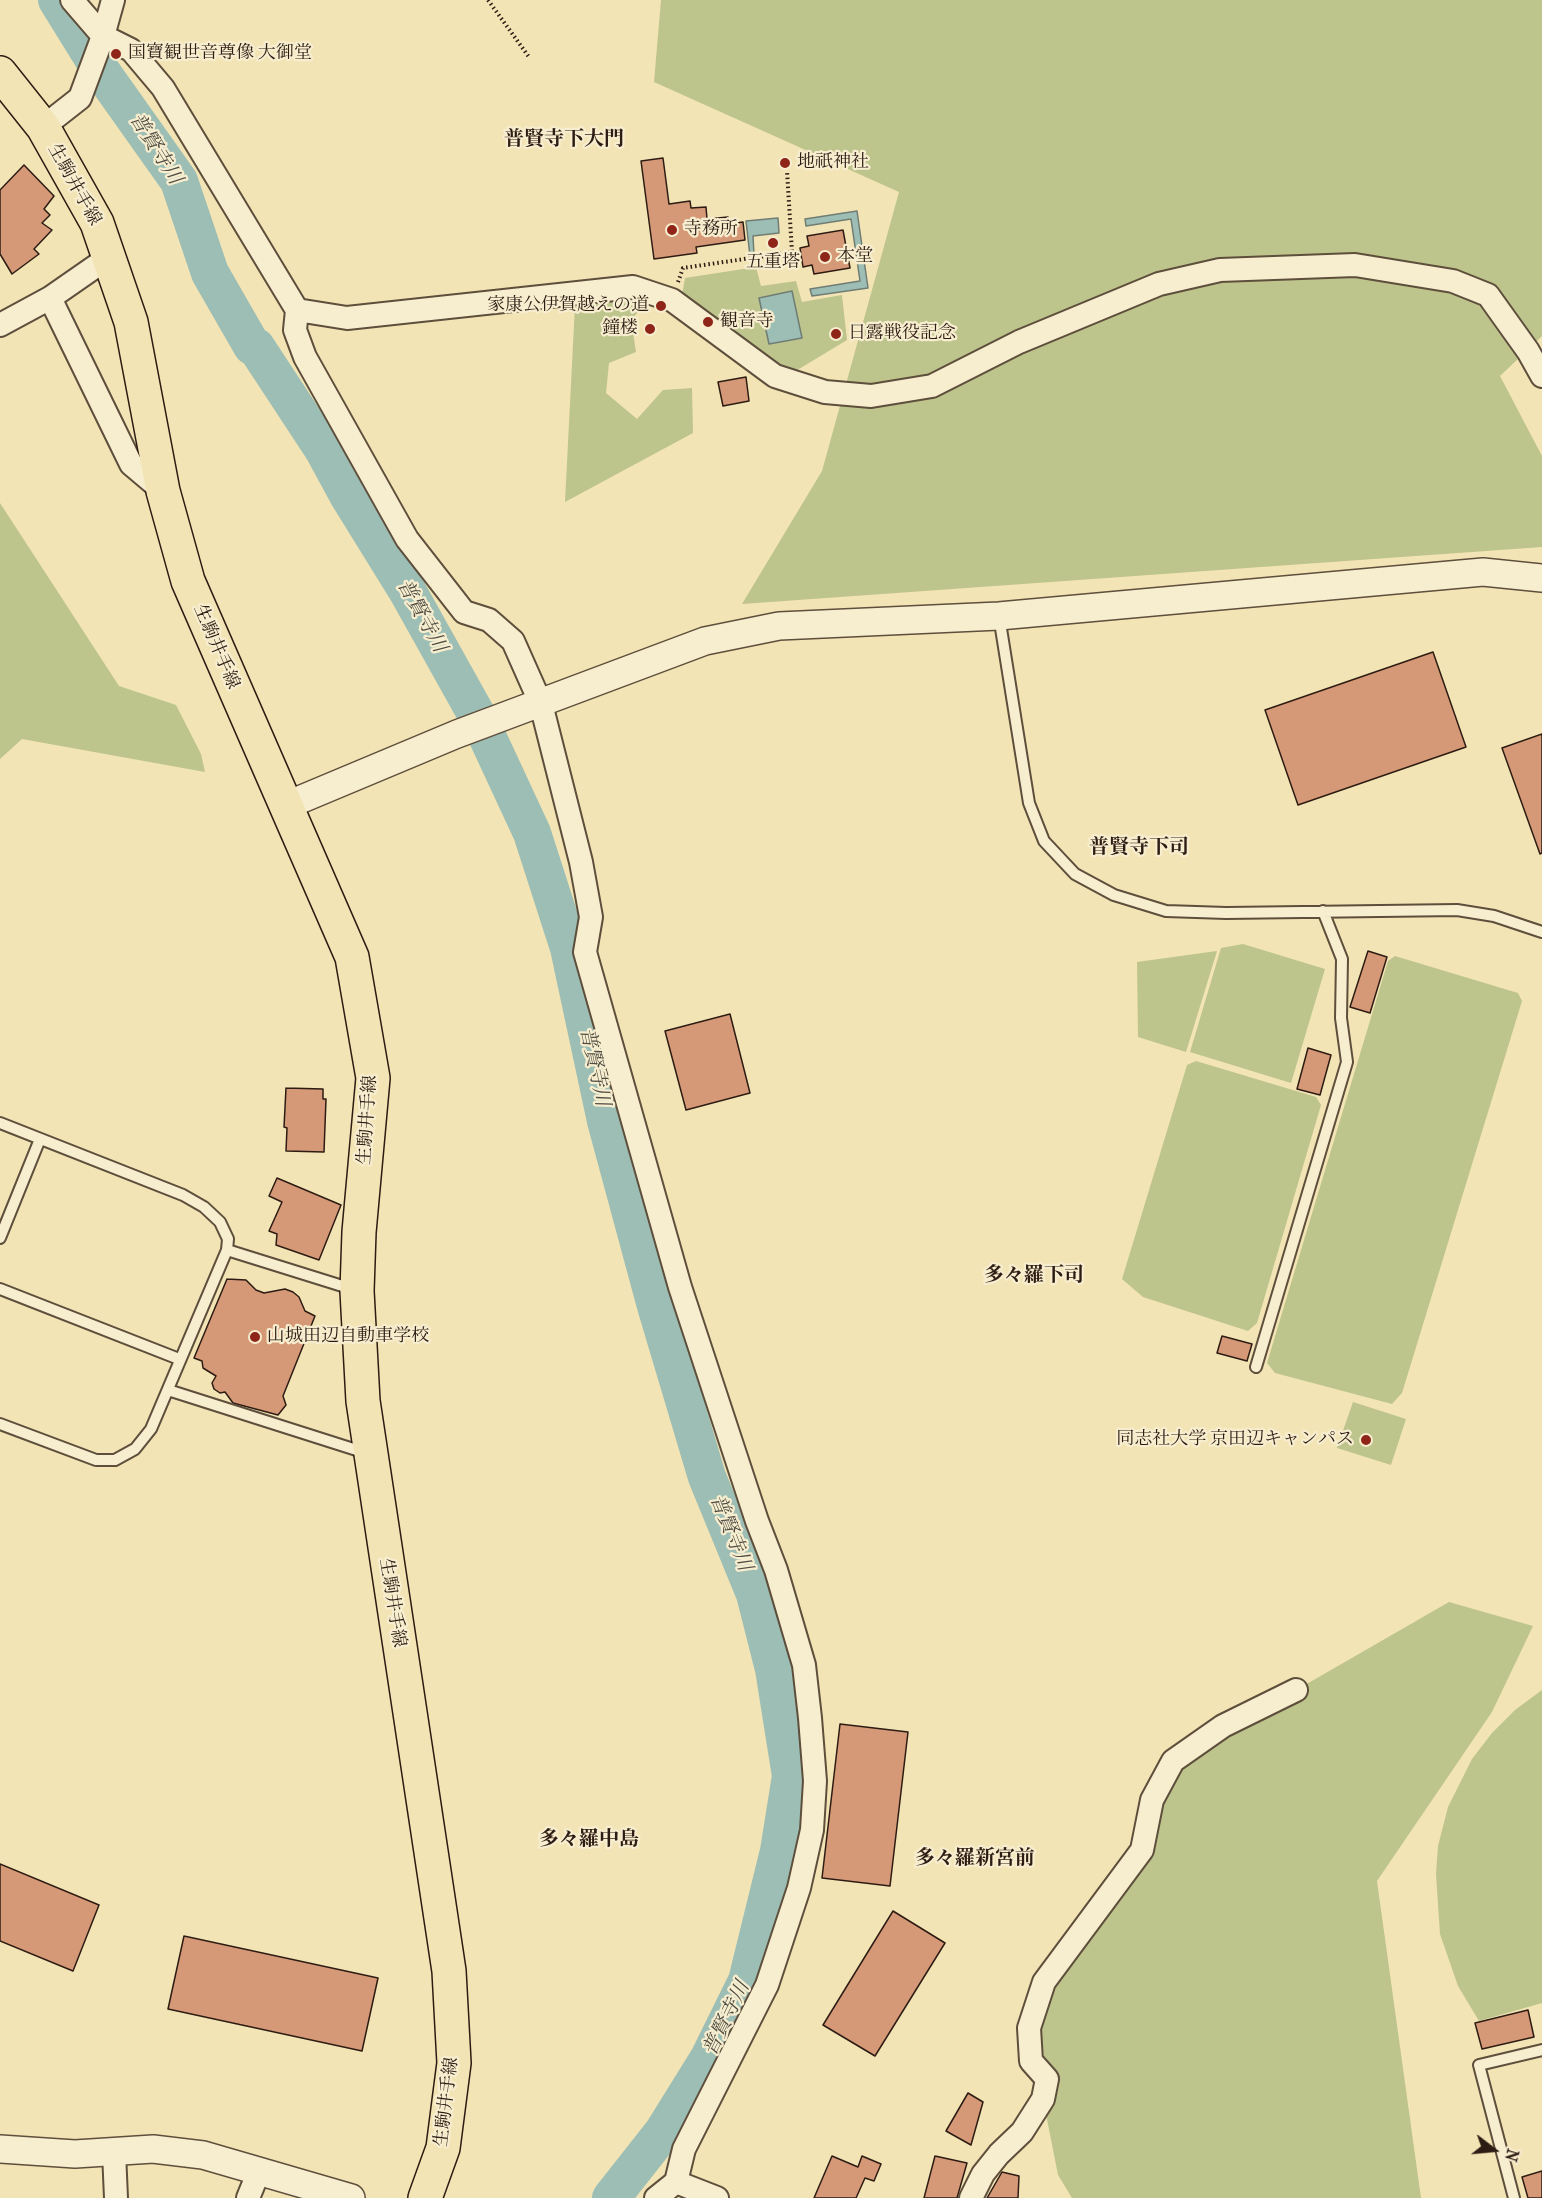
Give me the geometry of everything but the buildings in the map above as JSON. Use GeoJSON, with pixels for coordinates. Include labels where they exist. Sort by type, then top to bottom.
{"type":"FeatureCollection","features":[{"type":"Feature","properties":{"kind":"main road","name":"生駒井手線"},"geometry":{"type":"LineString","coordinates":[[1,75],[43,127],[97,223],[131,322],[163,491],[188,580],[352,957],[373,1078],[359,1232],[357,1291],[363,1401],[369,1454],[449,1971],[454,2063],[443,2148],[425,2198]]}},
{"type":"Feature","properties":{"kind":"street"},"geometry":{"type":"LineString","coordinates":[[72,0],[104,36],[131,50],[163,88],[297,310],[295,330],[305,357],[407,539],[464,612],[489,620],[513,641],[581,862],[591,917],[585,952],[680,1287],[757,1521],[776,1570],[801,1656],[810,1718],[815,1781],[812,1830],[799,1888],[767,1985],[684,2149],[676,2182],[656,2198]]}},
{"type":"Feature","properties":{"kind":"street"},"geometry":{"type":"LineString","coordinates":[[43,127],[80,98],[104,36],[113,0]]}},
{"type":"Feature","properties":{"kind":"street"},"geometry":{"type":"LineString","coordinates":[[0,326],[50,298],[109,257]]}},
{"type":"Feature","properties":{"kind":"street"},"geometry":{"type":"LineString","coordinates":[[297,310],[347,318],[633,286],[672,300],[776,376],[825,392],[872,396],[932,386],[1019,342],[1159,284],[1221,270],[1355,265],[1453,281],[1488,296],[1528,351],[1542,376]]}},
{"type":"Feature","properties":{"kind":"street"},"geometry":{"type":"LineString","coordinates":[[50,298],[131,464],[163,491]]}},
{"type":"Feature","properties":{"kind":"street"},"geometry":{"type":"LineString","coordinates":[[285,806],[457,734],[705,641],[779,626],[999,616],[1483,572],[1542,578]]}},
{"type":"Feature","properties":{"kind":"street"},"geometry":{"type":"LineString","coordinates":[[971,2198],[983,2174],[999,2154],[1022,2132],[1042,2099],[1047,2079],[1032,2061],[1029,2028],[1044,1982],[1142,1850],[1152,1800],[1173,1761],[1223,1726],[1296,1690]]}},
{"type":"Feature","properties":{"kind":"street"},"geometry":{"type":"LineString","coordinates":[[0,2149],[75,2154],[153,2149],[203,2155],[351,2198]]}},
{"type":"Feature","properties":{"kind":"street"},"geometry":{"type":"LineString","coordinates":[[114,2152],[116,2198]]}},
{"type":"Feature","properties":{"kind":"street"},"geometry":{"type":"LineString","coordinates":[[248,2198],[259,2171]]}},
{"type":"Feature","properties":{"kind":"street"},"geometry":{"type":"LineString","coordinates":[[676,2182],[717,2198]]}},
{"type":"Feature","properties":{"kind":"lane"},"geometry":{"type":"LineString","coordinates":[[999,616],[1029,803],[1044,841],[1075,874],[1114,895],[1166,911],[1226,913],[1457,910],[1494,916],[1542,932]]}},
{"type":"Feature","properties":{"kind":"lane"},"geometry":{"type":"LineString","coordinates":[[1256,1367],[1347,1062],[1341,1018],[1342,959],[1323,911]]}},
{"type":"Feature","properties":{"kind":"lane"},"geometry":{"type":"LineString","coordinates":[[0,1123],[194,1202],[220,1222],[225,1229],[227,1250],[147,1437],[126,1456],[115,1460],[83,1457],[0,1424]]}},
{"type":"Feature","properties":{"kind":"lane"},"geometry":{"type":"LineString","coordinates":[[0,1238],[40,1138]]}},
{"type":"Feature","properties":{"kind":"lane"},"geometry":{"type":"LineString","coordinates":[[227,1250],[357,1291]]}},
{"type":"Feature","properties":{"kind":"lane"},"geometry":{"type":"LineString","coordinates":[[0,1289],[180,1359]]}},
{"type":"Feature","properties":{"kind":"lane"},"geometry":{"type":"LineString","coordinates":[[168,1390],[369,1454]]}},
{"type":"Feature","properties":{"kind":"lane"},"geometry":{"type":"LineString","coordinates":[[1514,2198],[1479,2065],[1542,2050]]}},
{"type":"Feature","properties":{"kind":"path"},"geometry":{"type":"LineString","coordinates":[[488,0],[529,57]]}},
{"type":"Feature","properties":{"kind":"path"},"geometry":{"type":"LineString","coordinates":[[672,300],[683,268],[792,252],[787,171]]}},
{"type":"Feature","properties":{"kind":"green space"},"geometry":{"type":"Polygon","coordinates":[[[661,0],[1542,0],[1542,336],[1500,376],[1542,456],[1542,547],[742,604],[822,471],[899,192],[654,82],[661,0]]]}},
{"type":"Feature","properties":{"kind":"green space"},"geometry":{"type":"Polygon","coordinates":[[[756,267],[761,286],[796,281],[802,302],[842,295],[847,340],[794,372],[784,370],[682,295],[685,278],[756,267]]]}},
{"type":"Feature","properties":{"kind":"green space"},"geometry":{"type":"Polygon","coordinates":[[[638,293],[638,312],[631,320],[636,352],[609,363],[606,393],[637,419],[663,390],[692,388],[693,433],[565,502],[575,305],[638,293]]]}},
{"type":"Feature","properties":{"kind":"green space"},"geometry":{"type":"Polygon","coordinates":[[[0,503],[119,686],[176,705],[201,754],[205,772],[22,739],[0,759],[0,503]]]}},
{"type":"Feature","properties":{"kind":"green space"},"geometry":{"type":"Polygon","coordinates":[[[1243,944],[1325,969],[1291,1083],[1190,1052],[1221,948],[1243,944]]]}},
{"type":"Feature","properties":{"kind":"green space"},"geometry":{"type":"Polygon","coordinates":[[[1217,951],[1186,1052],[1138,1037],[1137,962],[1217,951]]]}},
{"type":"Feature","properties":{"kind":"green space"},"geometry":{"type":"Polygon","coordinates":[[[1395,956],[1518,993],[1522,1001],[1402,1393],[1392,1404],[1275,1373],[1267,1363],[1388,961],[1395,956]]]}},
{"type":"Feature","properties":{"kind":"green space"},"geometry":{"type":"Polygon","coordinates":[[[1196,1061],[1316,1097],[1321,1105],[1257,1323],[1248,1331],[1143,1297],[1122,1279],[1187,1065],[1196,1061]]]}},
{"type":"Feature","properties":{"kind":"green space"},"geometry":{"type":"Polygon","coordinates":[[[1353,1402],[1406,1419],[1391,1465],[1337,1448],[1353,1402]]]}},
{"type":"Feature","properties":{"kind":"green space"},"geometry":{"type":"Polygon","coordinates":[[[1449,1602],[1533,1626],[1492,1712],[1377,1881],[1421,2198],[1072,2198],[1058,2175],[1043,2099],[1031,2061],[1044,1982],[1142,1850],[1173,1761],[1449,1602]]]}},
{"type":"Feature","properties":{"kind":"green space"},"geometry":{"type":"Polygon","coordinates":[[[1542,1690],[1542,2003],[1479,2021],[1458,1986],[1440,1934],[1436,1874],[1438,1846],[1448,1807],[1472,1759],[1492,1733],[1515,1710],[1542,1690]]]}},
{"type":"Feature","properties":{"kind":"water"},"geometry":{"type":"Polygon","coordinates":[[[857,211],[868,288],[812,296],[810,289],[860,281],[851,219],[806,226],[805,219],[857,211]]]}},
{"type":"Feature","properties":{"kind":"water"},"geometry":{"type":"Polygon","coordinates":[[[778,218],[779,233],[753,236],[754,255],[750,256],[746,221],[778,218]]]}},
{"type":"Feature","properties":{"kind":"water"},"geometry":{"type":"Polygon","coordinates":[[[792,291],[802,338],[769,344],[759,298],[792,291]]]}},
{"type":"Feature","properties":{"kind":"waterway","name":"普賢寺川"},"geometry":{"type":"LineString","coordinates":[[57,0],[101,71],[179,181],[210,273],[252,346],[256,347],[323,449],[348,495],[408,592],[480,721],[532,833],[569,948],[606,1121],[656,1306],[707,1477],[755,1594],[774,1669],[791,1776],[779,1851],[747,1981],[709,2058],[663,2132],[611,2198]]}},
{"type":"Feature","properties":{"kind":"place","name":"国寶観世音尊像 大御堂"},"geometry":{"type":"Point","coordinates":[116,54]}},
{"type":"Feature","properties":{"kind":"place","name":"地祇神社"},"geometry":{"type":"Point","coordinates":[785,163]}},
{"type":"Feature","properties":{"kind":"place","name":"寺務所"},"geometry":{"type":"Point","coordinates":[672,230]}},
{"type":"Feature","properties":{"kind":"place","name":"五重塔"},"geometry":{"type":"Point","coordinates":[773,243]}},
{"type":"Feature","properties":{"kind":"place","name":"本堂"},"geometry":{"type":"Point","coordinates":[825,257]}},
{"type":"Feature","properties":{"kind":"place","name":"家康公伊賀越えの道"},"geometry":{"type":"Point","coordinates":[661,306]}},
{"type":"Feature","properties":{"kind":"place","name":"観音寺"},"geometry":{"type":"Point","coordinates":[708,322]}},
{"type":"Feature","properties":{"kind":"place","name":"鐘楼"},"geometry":{"type":"Point","coordinates":[650,329]}},
{"type":"Feature","properties":{"kind":"place","name":"日露戦役記念"},"geometry":{"type":"Point","coordinates":[836,334]}},
{"type":"Feature","properties":{"kind":"place","name":"山城田辺自動車学校"},"geometry":{"type":"Point","coordinates":[255,1337]}},
{"type":"Feature","properties":{"kind":"place","name":"同志社大学 京田辺キャンパス"},"geometry":{"type":"Point","coordinates":[1366,1440]}},
{"type":"Feature","properties":{"kind":"district","name":"普賢寺下大門"},"geometry":{"type":"Point","coordinates":[564,140]}},
{"type":"Feature","properties":{"kind":"district","name":"普賢寺下司"},"geometry":{"type":"Point","coordinates":[1139,848]}},
{"type":"Feature","properties":{"kind":"district","name":"多々羅下司"},"geometry":{"type":"Point","coordinates":[1034,1276]}},
{"type":"Feature","properties":{"kind":"district","name":"多々羅中島"},"geometry":{"type":"Point","coordinates":[589,1840]}},
{"type":"Feature","properties":{"kind":"district","name":"多々羅新宮前"},"geometry":{"type":"Point","coordinates":[975,1859]}}]}
